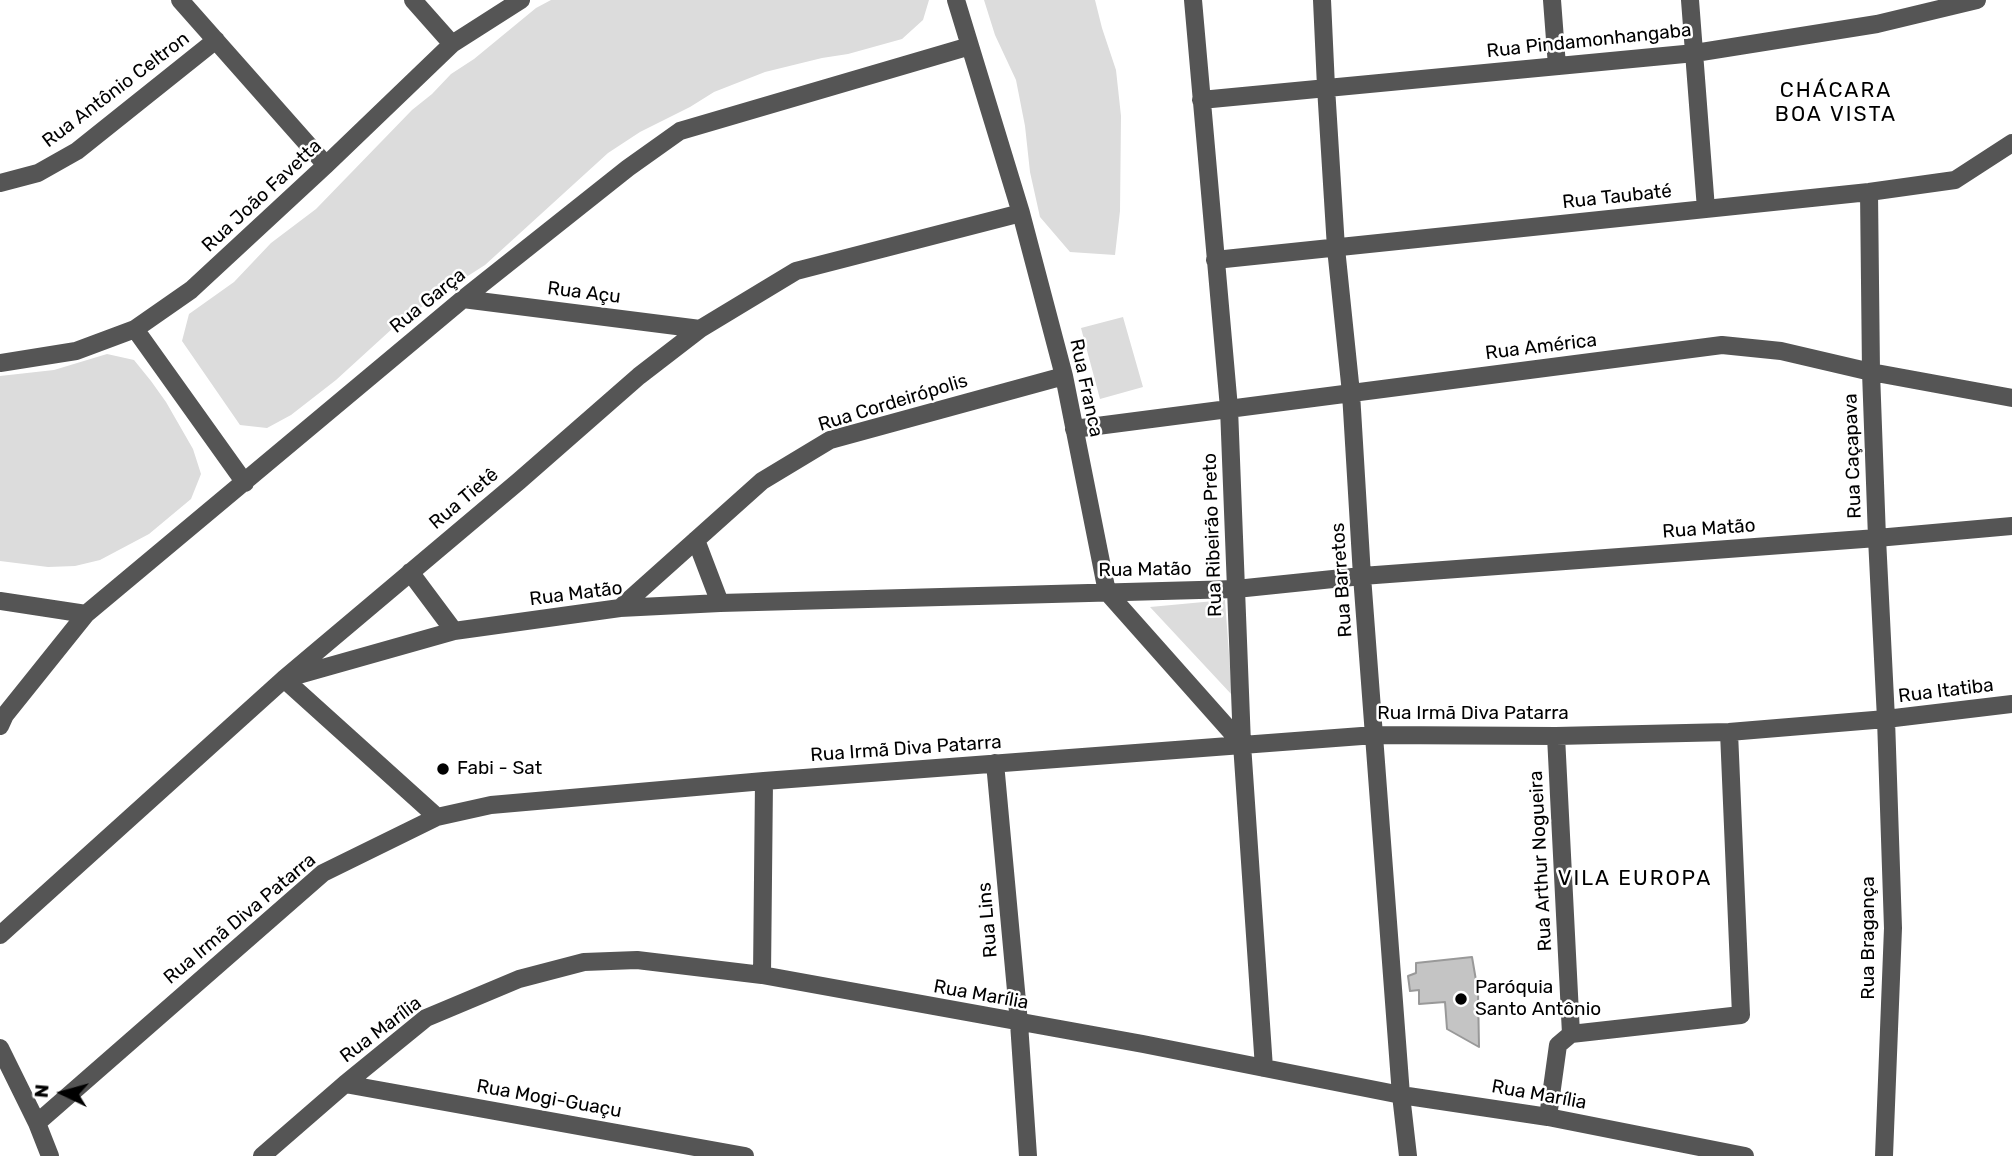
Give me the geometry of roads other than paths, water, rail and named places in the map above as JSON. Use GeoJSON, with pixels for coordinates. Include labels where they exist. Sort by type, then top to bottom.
{"type":"FeatureCollection","features":[{"type":"Feature","properties":{"kind":"street"},"geometry":{"type":"LineString","coordinates":[[180,0],[326,165]]}},
{"type":"Feature","properties":{"kind":"street"},"geometry":{"type":"LineString","coordinates":[[413,0],[452,44]]}},
{"type":"Feature","properties":{"kind":"street","name":"Rua João Favetta"},"geometry":{"type":"LineString","coordinates":[[0,363],[76,351],[135,329],[191,290],[452,44],[521,0]]}},
{"type":"Feature","properties":{"kind":"street","name":"Rua Franca"},"geometry":{"type":"LineString","coordinates":[[956,0],[1021,213],[1064,376],[1107,592]]}},
{"type":"Feature","properties":{"kind":"street","name":"Rua Ribeirão Preto"},"geometry":{"type":"LineString","coordinates":[[1193,0],[1229,408],[1242,744],[1264,1068]]}},
{"type":"Feature","properties":{"kind":"street","name":"Rua Barretos"},"geometry":{"type":"LineString","coordinates":[[1322,0],[1336,248],[1351,393],[1362,576],[1401,1095],[1408,1156]]}},
{"type":"Feature","properties":{"kind":"street"},"geometry":{"type":"LineString","coordinates":[[1552,0],[1557,66]]}},
{"type":"Feature","properties":{"kind":"street"},"geometry":{"type":"LineString","coordinates":[[1690,0],[1706,209]]}},
{"type":"Feature","properties":{"kind":"street","name":"Rua Pindamonhangaba"},"geometry":{"type":"LineString","coordinates":[[1201,100],[1695,53],[1877,24],[1977,0]]}},
{"type":"Feature","properties":{"kind":"street","name":"Rua Antônio Celtron"},"geometry":{"type":"LineString","coordinates":[[0,183],[38,173],[77,151],[216,40]]}},
{"type":"Feature","properties":{"kind":"street","name":"Rua Garça"},"geometry":{"type":"LineString","coordinates":[[0,726],[5,715],[86,614],[463,299],[628,168],[680,131],[970,46]]}},
{"type":"Feature","properties":{"kind":"street","name":"Rua Taubaté"},"geometry":{"type":"LineString","coordinates":[[1215,260],[1869,192],[1955,180],[2012,143]]}},
{"type":"Feature","properties":{"kind":"street","name":"Rua Caçapava"},"geometry":{"type":"LineString","coordinates":[[1869,192],[1871,372],[1886,719]]}},
{"type":"Feature","properties":{"kind":"street","name":"Rua Tietê"},"geometry":{"type":"LineString","coordinates":[[0,935],[284,679],[639,376],[700,329],[796,271],[1021,213]]}},
{"type":"Feature","properties":{"kind":"street","name":"Rua Açu"},"geometry":{"type":"LineString","coordinates":[[463,299],[700,329]]}},
{"type":"Feature","properties":{"kind":"street"},"geometry":{"type":"LineString","coordinates":[[135,329],[245,483]]}},
{"type":"Feature","properties":{"kind":"street","name":"Rua América"},"geometry":{"type":"LineString","coordinates":[[1074,429],[1722,345],[1781,351],[1871,372],[2012,398]]}},
{"type":"Feature","properties":{"kind":"street","name":"Rua Cordeirópolis"},"geometry":{"type":"LineString","coordinates":[[620,608],[762,481],[830,440],[1064,376]]}},
{"type":"Feature","properties":{"kind":"street","name":"Rua Matão"},"geometry":{"type":"LineString","coordinates":[[284,679],[454,631],[620,608],[1236,589],[1362,576],[2012,526]]}},
{"type":"Feature","properties":{"kind":"street"},"geometry":{"type":"LineString","coordinates":[[696,540],[720,603]]}},
{"type":"Feature","properties":{"kind":"street"},"geometry":{"type":"LineString","coordinates":[[410,572],[454,631]]}},
{"type":"Feature","properties":{"kind":"street"},"geometry":{"type":"LineString","coordinates":[[1107,592],[1242,744]]}},
{"type":"Feature","properties":{"kind":"street"},"geometry":{"type":"LineString","coordinates":[[0,601],[86,614]]}},
{"type":"Feature","properties":{"kind":"street"},"geometry":{"type":"LineString","coordinates":[[284,679],[437,817]]}},
{"type":"Feature","properties":{"kind":"street","name":"Rua Itatiba"},"geometry":{"type":"LineString","coordinates":[[1886,719],[2012,704]]}},
{"type":"Feature","properties":{"kind":"street","name":"Rua Irmã Diva Patarra"},"geometry":{"type":"LineString","coordinates":[[37,1123],[323,873],[437,817],[491,805],[764,781],[1375,735],[1556,736],[1729,732],[1886,719]]}},
{"type":"Feature","properties":{"kind":"street","name":"Rua Bragança"},"geometry":{"type":"LineString","coordinates":[[1884,1156],[1893,928],[1886,719]]}},
{"type":"Feature","properties":{"kind":"street"},"geometry":{"type":"LineString","coordinates":[[1548,1117],[1558,1045],[1571,1034],[1741,1015],[1729,732]]}},
{"type":"Feature","properties":{"kind":"street","name":"Rua Arthur Nogueira"},"geometry":{"type":"LineString","coordinates":[[1556,736],[1571,1034]]}},
{"type":"Feature","properties":{"kind":"street","name":"Rua Lins"},"geometry":{"type":"LineString","coordinates":[[995,763],[1019,1023],[1028,1156]]}},
{"type":"Feature","properties":{"kind":"street"},"geometry":{"type":"LineString","coordinates":[[762,975],[764,781]]}},
{"type":"Feature","properties":{"kind":"street","name":"Rua Marília"},"geometry":{"type":"LineString","coordinates":[[262,1156],[426,1018],[532,975],[584,962],[637,960],[762,975],[1143,1044],[1401,1095],[1548,1117],[1745,1156]]}},
{"type":"Feature","properties":{"kind":"street"},"geometry":{"type":"LineString","coordinates":[[0,1048],[50,1156]]}},
{"type":"Feature","properties":{"kind":"street","name":"Rua Mogi-Guaçu"},"geometry":{"type":"LineString","coordinates":[[345,1084],[745,1156]]}},
{"type":"Feature","properties":{"kind":"place","name":"Fabi - Sat"},"geometry":{"type":"Point","coordinates":[443,769]}},
{"type":"Feature","properties":{"kind":"place","name":"Paróquia Santo Antônio"},"geometry":{"type":"Point","coordinates":[1461,999]}},
{"type":"Feature","properties":{"kind":"district","name":"CHÁCARA BOA VISTA"},"geometry":{"type":"Point","coordinates":[1836,103]}},
{"type":"Feature","properties":{"kind":"district","name":"VILA EUROPA"},"geometry":{"type":"Point","coordinates":[1635,879]}}]}
